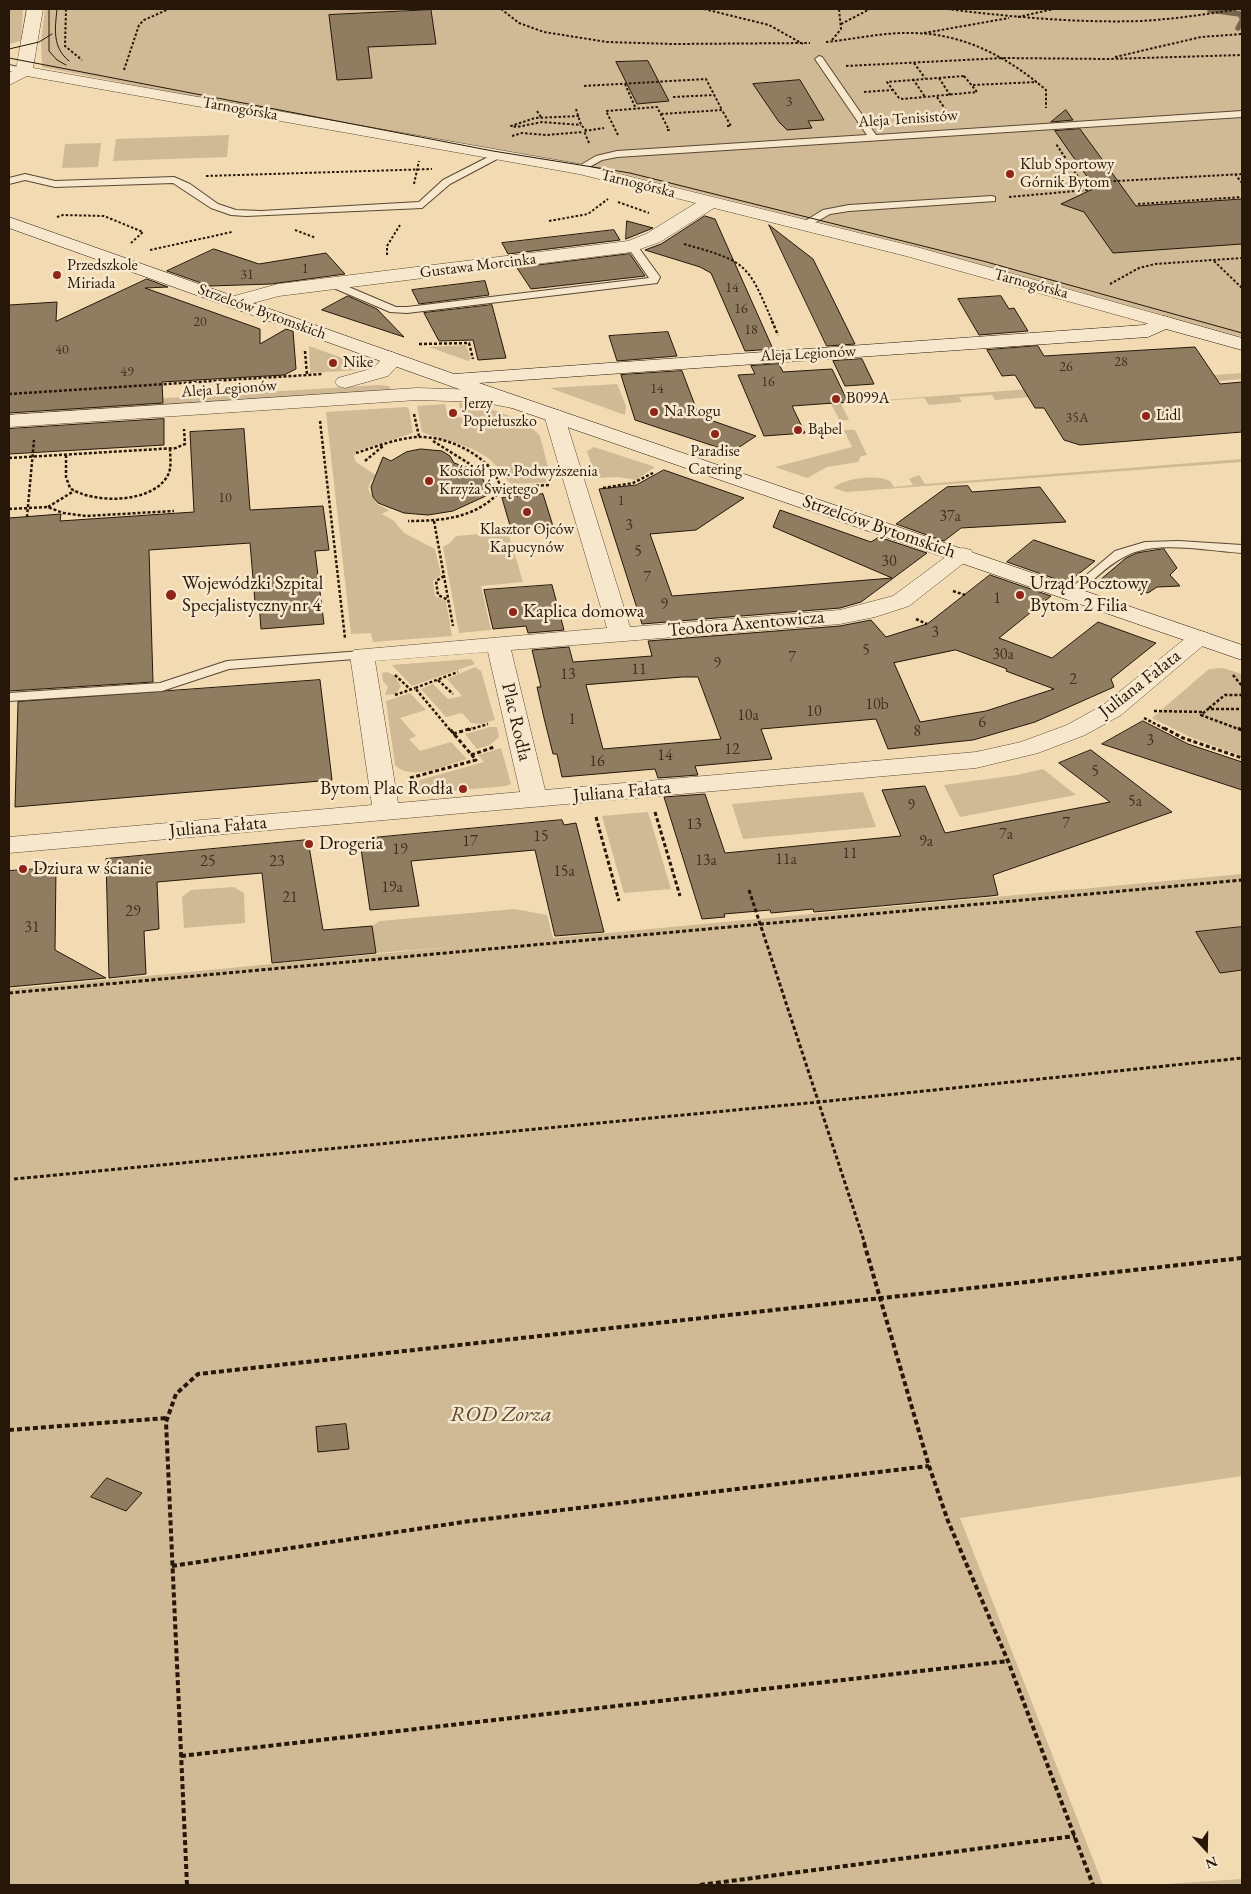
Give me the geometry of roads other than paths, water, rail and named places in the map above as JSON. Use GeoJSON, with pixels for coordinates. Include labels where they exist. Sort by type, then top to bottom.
{"type":"FeatureCollection","features":[{"type":"Feature","properties":{"kind":"street"},"geometry":{"type":"LineString","coordinates":[[9,80],[16,70],[34,9]]}},
{"type":"Feature","properties":{"kind":"street","name":"Tarnogórska"},"geometry":{"type":"LineString","coordinates":[[16,70],[496,156],[579,169],[804,224],[1087,299],[1242,344]]}},
{"type":"Feature","properties":{"kind":"street","name":"Gustawa Morcinka"},"geometry":{"type":"LineString","coordinates":[[234,302],[278,290],[605,251],[632,246],[653,238],[712,201]]}},
{"type":"Feature","properties":{"kind":"street","name":"Strzelców Bytomskich"},"geometry":{"type":"LineString","coordinates":[[9,222],[450,379],[1242,653]]}},
{"type":"Feature","properties":{"kind":"street","name":"Aleja Legionów"},"geometry":{"type":"LineString","coordinates":[[9,421],[35,411],[338,378],[450,379],[1148,331],[1164,322]]}},
{"type":"Feature","properties":{"kind":"street"},"geometry":{"type":"LineString","coordinates":[[338,378],[381,372],[391,362],[388,357]]}},
{"type":"Feature","properties":{"kind":"street","name":"Strzelców Bytomskich"},"geometry":{"type":"LineString","coordinates":[[516,402],[501,393],[499,387],[504,382],[521,374]]}},
{"type":"Feature","properties":{"kind":"street","name":"Aleja Legionów"},"geometry":{"type":"LineString","coordinates":[[415,403],[450,379]]}},
{"type":"Feature","properties":{"kind":"street","name":"Aleja Legionów"},"geometry":{"type":"LineString","coordinates":[[9,404],[35,411],[415,403],[482,396],[516,402]]}},
{"type":"Feature","properties":{"kind":"street"},"geometry":{"type":"LineString","coordinates":[[554,415],[620,634]]}},
{"type":"Feature","properties":{"kind":"street","name":"Teodora Axentowicza"},"geometry":{"type":"LineString","coordinates":[[355,655],[498,645],[867,612],[901,601],[963,555]]}},
{"type":"Feature","properties":{"kind":"street","name":"Juliana Fałata"},"geometry":{"type":"LineString","coordinates":[[9,846],[976,760],[1021,751],[1059,738],[1112,710],[1200,638]]}},
{"type":"Feature","properties":{"kind":"street","name":"Plac Rodła"},"geometry":{"type":"LineString","coordinates":[[498,645],[535,800]]}},
{"type":"Feature","properties":{"kind":"street"},"geometry":{"type":"LineString","coordinates":[[355,655],[386,812]]}},
{"type":"Feature","properties":{"kind":"lane"},"geometry":{"type":"LineString","coordinates":[[819,59],[872,136]]}},
{"type":"Feature","properties":{"kind":"lane","name":"Aleja Tenisistów"},"geometry":{"type":"LineString","coordinates":[[579,169],[599,158],[627,154],[872,136],[1242,114]]}},
{"type":"Feature","properties":{"kind":"lane"},"geometry":{"type":"LineString","coordinates":[[9,181],[25,177],[55,184],[174,180],[182,183],[220,209],[239,214],[270,213],[422,205],[430,194],[448,180],[496,156]]}},
{"type":"Feature","properties":{"kind":"lane"},"geometry":{"type":"LineString","coordinates":[[804,224],[827,212],[849,208],[992,199]]}},
{"type":"Feature","properties":{"kind":"lane"},"geometry":{"type":"LineString","coordinates":[[338,283],[343,288],[394,310],[401,310],[652,281],[655,277],[632,246]]}},
{"type":"Feature","properties":{"kind":"lane"},"geometry":{"type":"LineString","coordinates":[[1071,593],[1120,553],[1134,548],[1175,544],[1242,549]]}},
{"type":"Feature","properties":{"kind":"lane"},"geometry":{"type":"LineString","coordinates":[[9,697],[162,687],[227,665],[355,655]]}},
{"type":"Feature","properties":{"kind":"waterway"},"geometry":{"type":"LineString","coordinates":[[1210,10],[1240,14],[1242,18]]}},
{"type":"Feature","properties":{"kind":"waterway"},"geometry":{"type":"LineString","coordinates":[[1238,28],[1242,21]]}},
{"type":"Feature","properties":{"kind":"tram line"},"geometry":{"type":"LineString","coordinates":[[49,9],[49,36]]}},
{"type":"Feature","properties":{"kind":"tram line"},"geometry":{"type":"LineString","coordinates":[[57,9],[55,31],[57,44],[69,61]]}},
{"type":"Feature","properties":{"kind":"tram line"},"geometry":{"type":"LineString","coordinates":[[9,49],[39,42],[49,36]]}},
{"type":"Feature","properties":{"kind":"tram line"},"geometry":{"type":"LineString","coordinates":[[49,36],[49,51],[57,60],[66,65]]}},
{"type":"Feature","properties":{"kind":"tram line"},"geometry":{"type":"LineString","coordinates":[[9,58],[493,151],[630,173],[983,261],[1242,333]]}},
{"type":"Feature","properties":{"kind":"place","name":"Klub Sportowy Górnik Bytom"},"geometry":{"type":"Point","coordinates":[1010,174]}},
{"type":"Feature","properties":{"kind":"place","name":"Przedszkole Miriada"},"geometry":{"type":"Point","coordinates":[57,275]}},
{"type":"Feature","properties":{"kind":"place","name":"Nike"},"geometry":{"type":"Point","coordinates":[333,363]}},
{"type":"Feature","properties":{"kind":"place","name":"B099A"},"geometry":{"type":"Point","coordinates":[836,399]}},
{"type":"Feature","properties":{"kind":"place","name":"Na Rogu"},"geometry":{"type":"Point","coordinates":[654,412]}},
{"type":"Feature","properties":{"kind":"place","name":"Jerzy Popiełuszko"},"geometry":{"type":"Point","coordinates":[453,413]}},
{"type":"Feature","properties":{"kind":"place","name":"Lidl"},"geometry":{"type":"Point","coordinates":[1146,416]}},
{"type":"Feature","properties":{"kind":"place","name":"Bąbel"},"geometry":{"type":"Point","coordinates":[798,430]}},
{"type":"Feature","properties":{"kind":"place","name":"Paradise Catering"},"geometry":{"type":"Point","coordinates":[715,434]}},
{"type":"Feature","properties":{"kind":"place","name":"Kościół pw. Podwyższenia Krzyża Świętego"},"geometry":{"type":"Point","coordinates":[429,481]}},
{"type":"Feature","properties":{"kind":"place","name":"Klasztor Ojców Kapucynów"},"geometry":{"type":"Point","coordinates":[527,512]}},
{"type":"Feature","properties":{"kind":"place","name":"Wojewódzki Szpital Specjalistyczny nr 4"},"geometry":{"type":"Point","coordinates":[171,595]}},
{"type":"Feature","properties":{"kind":"place","name":"Urząd Pocztowy Bytom 2 Filia"},"geometry":{"type":"Point","coordinates":[1020,595]}},
{"type":"Feature","properties":{"kind":"place","name":"Kaplica domowa"},"geometry":{"type":"Point","coordinates":[513,612]}},
{"type":"Feature","properties":{"kind":"place","name":"Bytom Plac Rodła"},"geometry":{"type":"Point","coordinates":[463,789]}},
{"type":"Feature","properties":{"kind":"place","name":"Drogeria"},"geometry":{"type":"Point","coordinates":[309,844]}},
{"type":"Feature","properties":{"kind":"place","name":"Dziura w ścianie"},"geometry":{"type":"Point","coordinates":[23,869]}},
{"type":"Feature","properties":{"kind":"park label","name":"ROD Zorza"},"geometry":{"type":"Point","coordinates":[501,1415]}}]}
